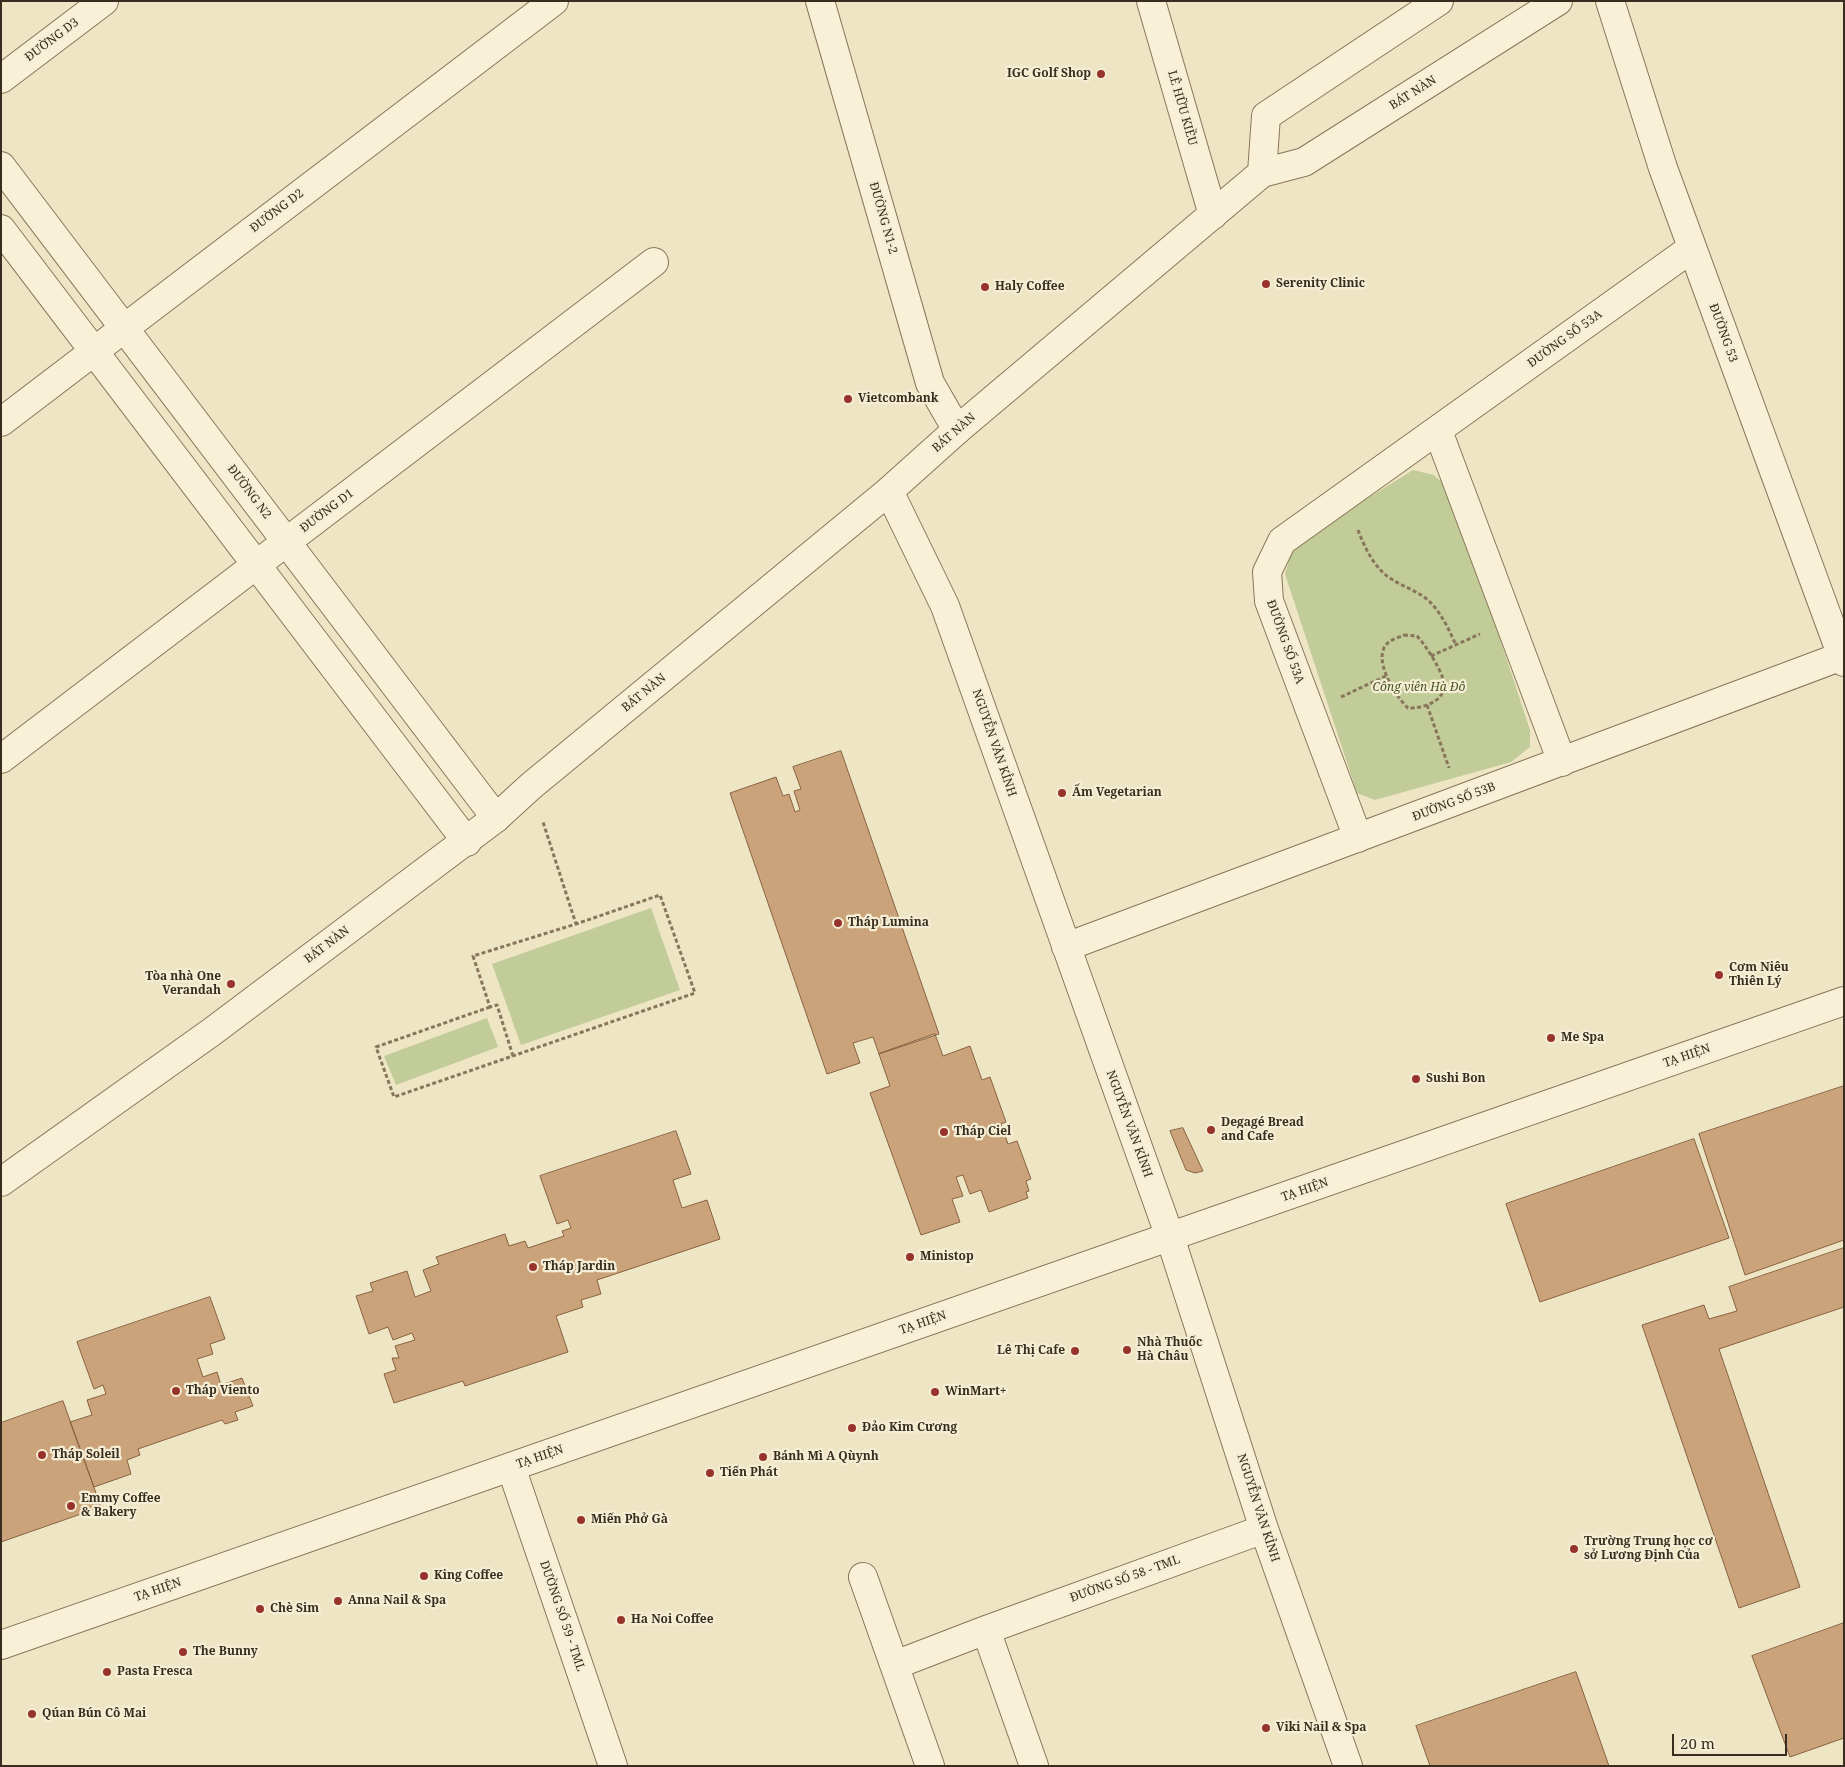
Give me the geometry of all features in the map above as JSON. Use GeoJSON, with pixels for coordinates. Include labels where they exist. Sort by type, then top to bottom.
{"type":"FeatureCollection","features":[{"type":"Feature","properties":{"kind":"street","name":"ĐƯỜNG D3"},"geometry":{"type":"LineString","coordinates":[[1,80],[104,1]]}},
{"type":"Feature","properties":{"kind":"street","name":"ĐƯỜNG D2"},"geometry":{"type":"LineString","coordinates":[[1,422],[554,1]]}},
{"type":"Feature","properties":{"kind":"street","name":"ĐƯỜNG N1-2"},"geometry":{"type":"LineString","coordinates":[[820,1],[930,383],[957,430]]}},
{"type":"Feature","properties":{"kind":"street","name":"LÊ HỮU KIỀU"},"geometry":{"type":"LineString","coordinates":[[1151,1],[1213,215]]}},
{"type":"Feature","properties":{"kind":"street"},"geometry":{"type":"LineString","coordinates":[[1262,173],[1266,116],[1439,1]]}},
{"type":"Feature","properties":{"kind":"street","name":"BÁT NÀN"},"geometry":{"type":"LineString","coordinates":[[1,1182],[213,1031],[496,818],[531,786],[889,491],[957,430],[1262,173],[1304,162],[1558,1]]}},
{"type":"Feature","properties":{"kind":"street","name":"ĐƯỜNG 53"},"geometry":{"type":"LineString","coordinates":[[1610,1],[1663,168],[1843,659]]}},
{"type":"Feature","properties":{"kind":"street","name":"ĐƯỜNG N2"},"geometry":{"type":"LineString","coordinates":[[1,166],[496,818]]}},
{"type":"Feature","properties":{"kind":"street"},"geometry":{"type":"LineString","coordinates":[[1,229],[466,842]]}},
{"type":"Feature","properties":{"kind":"street","name":"ĐƯỜNG SỐ 53A"},"geometry":{"type":"LineString","coordinates":[[1358,838],[1269,601],[1267,572],[1282,541],[1692,248]]}},
{"type":"Feature","properties":{"kind":"street","name":"ĐƯỜNG D1"},"geometry":{"type":"LineString","coordinates":[[1,759],[654,262]]}},
{"type":"Feature","properties":{"kind":"street"},"geometry":{"type":"LineString","coordinates":[[1438,431],[1562,762]]}},
{"type":"Feature","properties":{"kind":"street","name":"NGUYỄN VĂN KỈNH"},"geometry":{"type":"LineString","coordinates":[[889,491],[945,606],[1170,1237],[1264,1529],[1348,1766]]}},
{"type":"Feature","properties":{"kind":"street","name":"ĐƯỜNG SỐ 53B"},"geometry":{"type":"LineString","coordinates":[[1066,947],[1843,659]]}},
{"type":"Feature","properties":{"kind":"street","name":"TẠ HIỆN"},"geometry":{"type":"LineString","coordinates":[[1,1645],[1844,1002]]}},
{"type":"Feature","properties":{"kind":"street","name":"DƯỜNG SỐ 59 - TML"},"geometry":{"type":"LineString","coordinates":[[511,1467],[613,1766]]}},
{"type":"Feature","properties":{"kind":"street","name":"ĐƯỜNG SỐ 58 - TML"},"geometry":{"type":"LineString","coordinates":[[895,1665],[1264,1529]]}},
{"type":"Feature","properties":{"kind":"street"},"geometry":{"type":"LineString","coordinates":[[863,1577],[930,1766]]}},
{"type":"Feature","properties":{"kind":"street"},"geometry":{"type":"LineString","coordinates":[[986,1630],[1034,1766]]}},
{"type":"Feature","properties":{"kind":"path"},"geometry":{"type":"LineString","coordinates":[[1344,497],[1365,546],[1379,568],[1391,579],[1429,601],[1444,619],[1456,645]]}},
{"type":"Feature","properties":{"kind":"path"},"geometry":{"type":"LineString","coordinates":[[1431,656],[1510,621]]}},
{"type":"Feature","properties":{"kind":"path"},"geometry":{"type":"LineString","coordinates":[[1404,636],[1417,636],[1431,656],[1444,680],[1443,691],[1436,702],[1417,709],[1408,708],[1398,698],[1388,676],[1382,662],[1383,651],[1389,642],[1404,636]]}},
{"type":"Feature","properties":{"kind":"path"},"geometry":{"type":"LineString","coordinates":[[1310,711],[1388,676]]}},
{"type":"Feature","properties":{"kind":"path"},"geometry":{"type":"LineString","coordinates":[[1427,705],[1460,800]]}},
{"type":"Feature","properties":{"kind":"path"},"geometry":{"type":"LineString","coordinates":[[531,786],[576,924]]}},
{"type":"Feature","properties":{"kind":"path"},"geometry":{"type":"LineString","coordinates":[[490,1007],[473,956],[576,924],[660,895],[695,993],[514,1056],[394,1097],[376,1047],[497,1005],[514,1056]]}},
{"type":"Feature","properties":{"kind":"green space","name":"Công viên Hà Đô"},"geometry":{"type":"Polygon","coordinates":[[[1413,470],[1434,475],[1445,485],[1455,502],[1530,730],[1530,747],[1511,762],[1375,800],[1357,793],[1285,574],[1291,553],[1307,536],[1413,470]]]}},
{"type":"Feature","properties":{"kind":"green space"},"geometry":{"type":"Polygon","coordinates":[[[651,908],[680,990],[521,1045],[492,964],[651,908]]]}},
{"type":"Feature","properties":{"kind":"green space"},"geometry":{"type":"Polygon","coordinates":[[[487,1018],[498,1047],[396,1085],[384,1056],[487,1018]]]}},
{"type":"Feature","properties":{"kind":"building","name":"Tháp Lumina"},"geometry":{"type":"Polygon","coordinates":[[[841,751],[939,1034],[879,1054],[873,1037],[853,1043],[860,1063],[827,1074],[730,793],[776,777],[783,796],[789,794],[795,812],[800,810],[794,791],[801,789],[793,767],[841,751]]]}},
{"type":"Feature","properties":{"kind":"building","name":"Tháp Ciel"},"geometry":{"type":"Polygon","coordinates":[[[935,1034],[943,1056],[970,1046],[982,1080],[990,1077],[1006,1122],[1001,1124],[1008,1144],[1017,1141],[1031,1179],[1026,1181],[1029,1191],[1026,1192],[1028,1198],[989,1212],[981,1190],[970,1194],[963,1175],[956,1177],[963,1196],[952,1199],[960,1222],[921,1235],[870,1093],[890,1086],[879,1054],[935,1034]]]}},
{"type":"Feature","properties":{"kind":"building"},"geometry":{"type":"Polygon","coordinates":[[[1844,1086],[1844,1240],[1745,1275],[1699,1134],[1844,1086]]]}},
{"type":"Feature","properties":{"kind":"building"},"geometry":{"type":"Polygon","coordinates":[[[1183,1128],[1203,1171],[1195,1173],[1186,1170],[1170,1131],[1183,1128]]]}},
{"type":"Feature","properties":{"kind":"building","name":"Tháp Jardin"},"geometry":{"type":"Polygon","coordinates":[[[676,1131],[691,1174],[673,1180],[682,1208],[707,1200],[720,1239],[597,1280],[601,1294],[581,1300],[583,1307],[556,1316],[568,1352],[465,1386],[463,1381],[394,1403],[384,1374],[396,1370],[392,1358],[399,1358],[395,1346],[415,1340],[412,1333],[393,1340],[388,1327],[369,1334],[356,1296],[373,1291],[370,1283],[407,1271],[415,1297],[431,1291],[423,1270],[439,1264],[436,1257],[505,1234],[509,1246],[525,1241],[528,1248],[564,1236],[562,1231],[571,1228],[568,1220],[557,1224],[540,1176],[676,1131]]]}},
{"type":"Feature","properties":{"kind":"building"},"geometry":{"type":"Polygon","coordinates":[[[1694,1139],[1729,1238],[1540,1302],[1506,1204],[1694,1139]]]}},
{"type":"Feature","properties":{"kind":"building"},"geometry":{"type":"Polygon","coordinates":[[[1844,1248],[1844,1307],[1719,1349],[1800,1587],[1739,1608],[1642,1325],[1704,1305],[1709,1319],[1737,1311],[1729,1287],[1844,1248]]]}},
{"type":"Feature","properties":{"kind":"building","name":"Tháp Viento"},"geometry":{"type":"Polygon","coordinates":[[[210,1297],[225,1339],[210,1344],[213,1354],[197,1359],[203,1377],[217,1372],[221,1385],[242,1378],[253,1406],[235,1412],[238,1420],[225,1424],[222,1420],[138,1449],[140,1455],[127,1460],[131,1474],[94,1487],[70,1422],[92,1415],[87,1400],[106,1394],[103,1385],[94,1389],[77,1342],[210,1297]]]}},
{"type":"Feature","properties":{"kind":"building","name":"Tháp Soleil"},"geometry":{"type":"Polygon","coordinates":[[[63,1401],[101,1507],[1,1542],[1,1423],[63,1401]]]}},
{"type":"Feature","properties":{"kind":"building"},"geometry":{"type":"Polygon","coordinates":[[[1844,1623],[1844,1738],[1790,1757],[1752,1656],[1844,1623]]]}},
{"type":"Feature","properties":{"kind":"building"},"geometry":{"type":"Polygon","coordinates":[[[1576,1672],[1609,1766],[1430,1766],[1416,1726],[1576,1672]]]}},
{"type":"Feature","properties":{"kind":"place","name":"IGC Golf Shop"},"geometry":{"type":"Point","coordinates":[1101,74]}},
{"type":"Feature","properties":{"kind":"place","name":"Serenity Clinic"},"geometry":{"type":"Point","coordinates":[1266,284]}},
{"type":"Feature","properties":{"kind":"place","name":"Haly Coffee"},"geometry":{"type":"Point","coordinates":[985,287]}},
{"type":"Feature","properties":{"kind":"place","name":"Vietcombank"},"geometry":{"type":"Point","coordinates":[848,399]}},
{"type":"Feature","properties":{"kind":"place","name":"Ấm Vegetarian"},"geometry":{"type":"Point","coordinates":[1062,793]}},
{"type":"Feature","properties":{"kind":"place","name":"Tháp Lumina"},"geometry":{"type":"Point","coordinates":[838,923]}},
{"type":"Feature","properties":{"kind":"place","name":"Cơm Niêu Thiên Lý"},"geometry":{"type":"Point","coordinates":[1719,975]}},
{"type":"Feature","properties":{"kind":"place","name":"Tòa nhà One Verandah"},"geometry":{"type":"Point","coordinates":[231,984]}},
{"type":"Feature","properties":{"kind":"place","name":"Me Spa"},"geometry":{"type":"Point","coordinates":[1551,1038]}},
{"type":"Feature","properties":{"kind":"place","name":"Sushi Bon"},"geometry":{"type":"Point","coordinates":[1416,1079]}},
{"type":"Feature","properties":{"kind":"place","name":"Degagé Bread and Cafe"},"geometry":{"type":"Point","coordinates":[1211,1130]}},
{"type":"Feature","properties":{"kind":"place","name":"Tháp Ciel"},"geometry":{"type":"Point","coordinates":[944,1132]}},
{"type":"Feature","properties":{"kind":"place","name":"Ministop"},"geometry":{"type":"Point","coordinates":[910,1257]}},
{"type":"Feature","properties":{"kind":"place","name":"Tháp Jardin"},"geometry":{"type":"Point","coordinates":[533,1267]}},
{"type":"Feature","properties":{"kind":"place","name":"Nhà Thuốc Hà Châu"},"geometry":{"type":"Point","coordinates":[1127,1350]}},
{"type":"Feature","properties":{"kind":"place","name":"Lê Thị Cafe"},"geometry":{"type":"Point","coordinates":[1075,1351]}},
{"type":"Feature","properties":{"kind":"place","name":"Tháp Viento"},"geometry":{"type":"Point","coordinates":[176,1391]}},
{"type":"Feature","properties":{"kind":"place","name":"WinMart+"},"geometry":{"type":"Point","coordinates":[935,1392]}},
{"type":"Feature","properties":{"kind":"place","name":"Đảo Kim Cương"},"geometry":{"type":"Point","coordinates":[852,1428]}},
{"type":"Feature","properties":{"kind":"place","name":"Tháp Soleil"},"geometry":{"type":"Point","coordinates":[42,1455]}},
{"type":"Feature","properties":{"kind":"place","name":"Bánh Mì A Qùynh"},"geometry":{"type":"Point","coordinates":[763,1457]}},
{"type":"Feature","properties":{"kind":"place","name":"Tiến Phát"},"geometry":{"type":"Point","coordinates":[710,1473]}},
{"type":"Feature","properties":{"kind":"place","name":"Emmy Coffee & Bakery"},"geometry":{"type":"Point","coordinates":[71,1506]}},
{"type":"Feature","properties":{"kind":"place","name":"Miến Phở Gà"},"geometry":{"type":"Point","coordinates":[581,1520]}},
{"type":"Feature","properties":{"kind":"place","name":"Trường Trung học cơ sở Lương Định Của"},"geometry":{"type":"Point","coordinates":[1574,1549]}},
{"type":"Feature","properties":{"kind":"place","name":"King Coffee"},"geometry":{"type":"Point","coordinates":[424,1576]}},
{"type":"Feature","properties":{"kind":"place","name":"Anna Nail & Spa"},"geometry":{"type":"Point","coordinates":[338,1601]}},
{"type":"Feature","properties":{"kind":"place","name":"Chè Sim"},"geometry":{"type":"Point","coordinates":[260,1609]}},
{"type":"Feature","properties":{"kind":"place","name":"Ha Noi Coffee"},"geometry":{"type":"Point","coordinates":[621,1620]}},
{"type":"Feature","properties":{"kind":"place","name":"The Bunny"},"geometry":{"type":"Point","coordinates":[183,1652]}},
{"type":"Feature","properties":{"kind":"place","name":"Pasta Fresca"},"geometry":{"type":"Point","coordinates":[107,1672]}},
{"type":"Feature","properties":{"kind":"place","name":"Qúan Bún Cô Mai"},"geometry":{"type":"Point","coordinates":[32,1714]}},
{"type":"Feature","properties":{"kind":"place","name":"Viki Nail & Spa"},"geometry":{"type":"Point","coordinates":[1266,1728]}}]}
